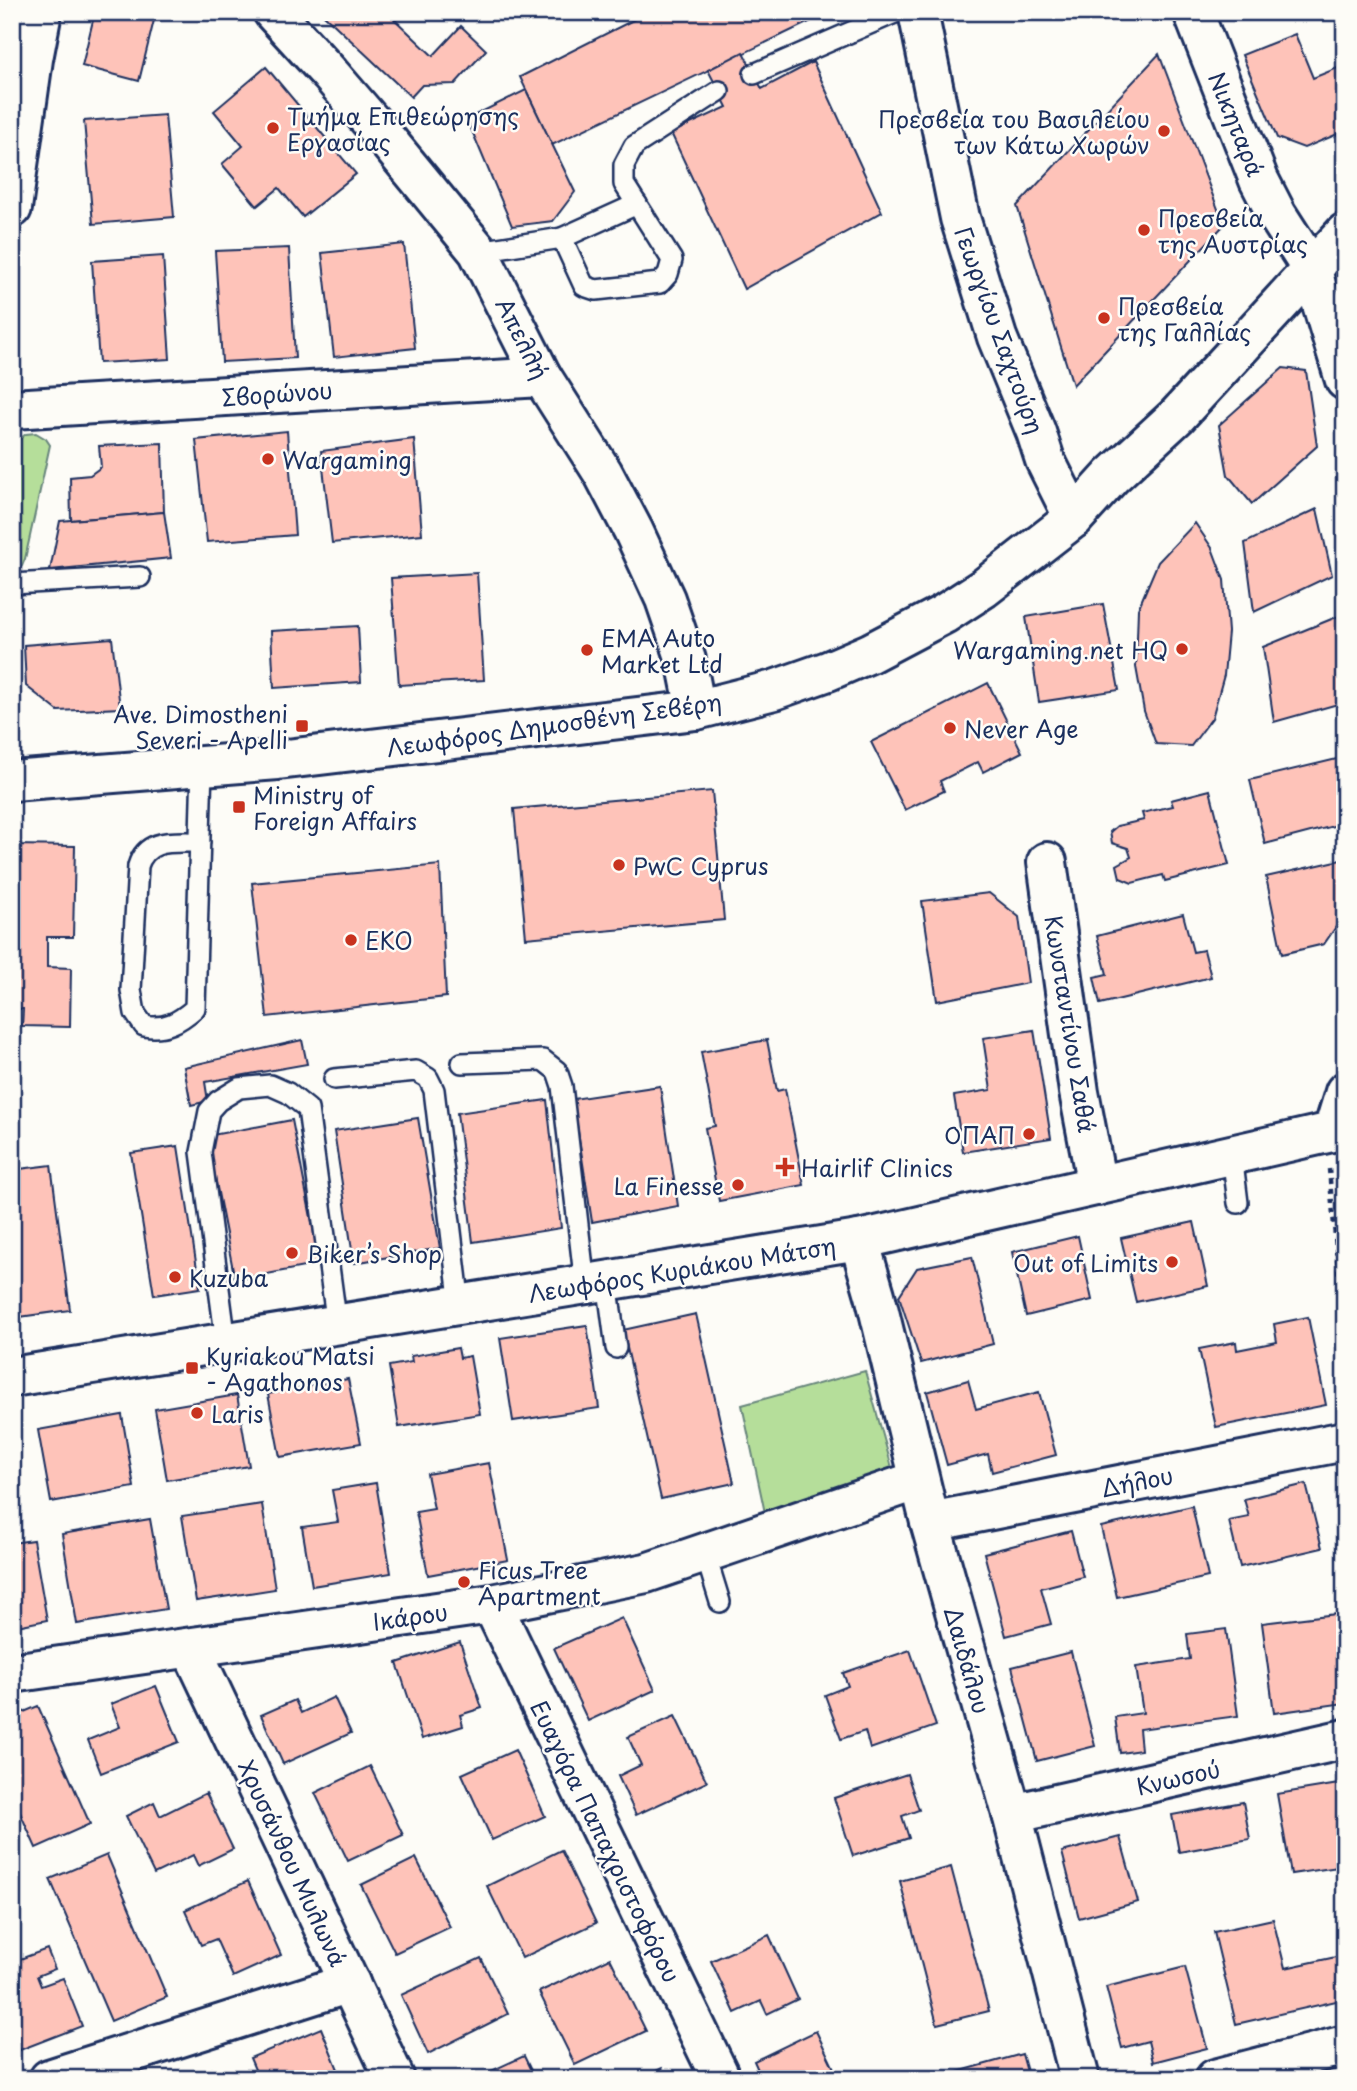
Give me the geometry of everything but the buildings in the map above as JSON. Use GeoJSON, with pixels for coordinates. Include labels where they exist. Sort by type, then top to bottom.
{"type":"FeatureCollection","features":[{"type":"Feature","properties":{"kind":"street"},"geometry":{"type":"LineString","coordinates":[[12,208],[42,12]]}},
{"type":"Feature","properties":{"kind":"street","name":"Απελλή"},"geometry":{"type":"LineString","coordinates":[[273,12],[378,129],[478,251],[542,377],[603,473],[633,530],[664,599],[685,660],[696,710]]}},
{"type":"Feature","properties":{"kind":"street","name":"Γεωργίου Σαχτούρη"},"geometry":{"type":"LineString","coordinates":[[919,12],[960,218],[997,337],[1045,460],[1074,517]]}},
{"type":"Feature","properties":{"kind":"street","name":"Νικηταρά"},"geometry":{"type":"LineString","coordinates":[[1194,12],[1259,180],[1277,215],[1311,268],[1345,380]]}},
{"type":"Feature","properties":{"kind":"street","name":"Λεωφόρος Δημοσθένη Σεβέρη"},"geometry":{"type":"LineString","coordinates":[[12,781],[278,760],[696,710],[774,690],[828,671],[880,648],[944,614],[984,588],[1074,517],[1112,476],[1177,416],[1345,233]]}},
{"type":"Feature","properties":{"kind":"street","name":"Σβορώνου"},"geometry":{"type":"LineString","coordinates":[[12,409],[542,377]]}},
{"type":"Feature","properties":{"kind":"street","name":"Κωνσταντίνου Σαθά"},"geometry":{"type":"LineString","coordinates":[[1046,862],[1079,1092],[1097,1186]]}},
{"type":"Feature","properties":{"kind":"street"},"geometry":{"type":"LineString","coordinates":[[1339,1130],[1345,1092]]}},
{"type":"Feature","properties":{"kind":"street","name":"Λεωφόρος Κυριάκου Μάτση"},"geometry":{"type":"LineString","coordinates":[[12,1377],[859,1240],[1339,1130]]}},
{"type":"Feature","properties":{"kind":"street","name":"Δαιδάλου"},"geometry":{"type":"LineString","coordinates":[[859,1240],[930,1522],[1012,1814],[1080,2079]]}},
{"type":"Feature","properties":{"kind":"street","name":"Δήλου"},"geometry":{"type":"LineString","coordinates":[[930,1522],[1345,1441]]}},
{"type":"Feature","properties":{"kind":"street","name":"Ικάρου"},"geometry":{"type":"LineString","coordinates":[[12,1673],[492,1604],[646,1573],[919,1480]]}},
{"type":"Feature","properties":{"kind":"street","name":"Ευαγόρα Παπαχριστοφόρου"},"geometry":{"type":"LineString","coordinates":[[492,1604],[721,2079]]}},
{"type":"Feature","properties":{"kind":"street","name":"Χρυσάνθου Μυλωνά"},"geometry":{"type":"LineString","coordinates":[[191,1648],[395,2079]]}},
{"type":"Feature","properties":{"kind":"street","name":"Κνωσού"},"geometry":{"type":"LineString","coordinates":[[1012,1814],[1345,1739]]}},
{"type":"Feature","properties":{"kind":"street"},"geometry":{"type":"LineString","coordinates":[[49,2079],[350,1983]]}},
{"type":"Feature","properties":{"kind":"street"},"geometry":{"type":"LineString","coordinates":[[1214,2079],[1345,2045]]}},
{"type":"Feature","properties":{"kind":"lane"},"geometry":{"type":"LineString","coordinates":[[754,74],[897,12]]}},
{"type":"Feature","properties":{"kind":"lane"},"geometry":{"type":"LineString","coordinates":[[562,237],[584,286],[596,290],[660,283],[672,261],[624,184],[624,165],[634,146],[719,91]]}},
{"type":"Feature","properties":{"kind":"lane"},"geometry":{"type":"LineString","coordinates":[[478,251],[562,237],[637,204]]}},
{"type":"Feature","properties":{"kind":"lane"},"geometry":{"type":"LineString","coordinates":[[12,584],[140,577]]}},
{"type":"Feature","properties":{"kind":"lane"},"geometry":{"type":"LineString","coordinates":[[200,842],[153,845],[141,853],[131,990],[135,1013],[144,1026],[158,1029],[180,1021],[195,1008],[200,842],[202,766]]}},
{"type":"Feature","properties":{"kind":"lane"},"geometry":{"type":"LineString","coordinates":[[462,1063],[543,1060],[557,1071],[562,1086],[596,1283],[616,1348]]}},
{"type":"Feature","properties":{"kind":"lane"},"geometry":{"type":"LineString","coordinates":[[334,1079],[416,1071],[428,1079],[434,1090],[460,1306]]}},
{"type":"Feature","properties":{"kind":"lane"},"geometry":{"type":"LineString","coordinates":[[226,1342],[201,1153],[209,1111],[218,1101],[239,1088],[270,1085],[288,1093],[308,1109],[337,1326]]}},
{"type":"Feature","properties":{"kind":"lane"},"geometry":{"type":"LineString","coordinates":[[1232,1154],[1238,1203]]}},
{"type":"Feature","properties":{"kind":"lane"},"geometry":{"type":"LineString","coordinates":[[705,1553],[720,1602]]}},
{"type":"Feature","properties":{"kind":"path"},"geometry":{"type":"LineString","coordinates":[[1329,1169],[1345,1349]]}},
{"type":"Feature","properties":{"kind":"green space"},"geometry":{"type":"Polygon","coordinates":[[[36,433],[50,445],[25,559],[22,566],[14,568],[12,445],[26,434],[36,433]]]}},
{"type":"Feature","properties":{"kind":"green space"},"geometry":{"type":"Polygon","coordinates":[[[865,1371],[894,1475],[765,1513],[742,1405],[865,1371]]]}},
{"type":"Feature","properties":{"kind":"place","name":"Τμήμα Επιθεώρησης Εργασίας"},"geometry":{"type":"Point","coordinates":[273,128]}},
{"type":"Feature","properties":{"kind":"place","name":"Πρεσβεία του Βασιλείου των Κάτω Χωρών"},"geometry":{"type":"Point","coordinates":[1164,131]}},
{"type":"Feature","properties":{"kind":"place","name":"Πρεσβεία της Αυστρίας"},"geometry":{"type":"Point","coordinates":[1144,230]}},
{"type":"Feature","properties":{"kind":"place","name":"Πρεσβεία της Γαλλίας"},"geometry":{"type":"Point","coordinates":[1104,318]}},
{"type":"Feature","properties":{"kind":"place","name":"Wargaming"},"geometry":{"type":"Point","coordinates":[268,459]}},
{"type":"Feature","properties":{"kind":"place","name":"Wargaming.net HQ"},"geometry":{"type":"Point","coordinates":[1182,649]}},
{"type":"Feature","properties":{"kind":"place","name":"EMA Auto Market Ltd"},"geometry":{"type":"Point","coordinates":[587,650]}},
{"type":"Feature","properties":{"kind":"place","name":"Ave. Dimostheni Severi - Apelli"},"geometry":{"type":"Point","coordinates":[302,726]}},
{"type":"Feature","properties":{"kind":"place","name":"Never Age"},"geometry":{"type":"Point","coordinates":[950,728]}},
{"type":"Feature","properties":{"kind":"place","name":"Ministry of Foreign Affairs"},"geometry":{"type":"Point","coordinates":[239,807]}},
{"type":"Feature","properties":{"kind":"place","name":"PwC Cyprus"},"geometry":{"type":"Point","coordinates":[619,865]}},
{"type":"Feature","properties":{"kind":"place","name":"EKO"},"geometry":{"type":"Point","coordinates":[351,940]}},
{"type":"Feature","properties":{"kind":"place","name":"ΟΠΑΠ"},"geometry":{"type":"Point","coordinates":[1029,1134]}},
{"type":"Feature","properties":{"kind":"place","name":"Hairlif Clinics"},"geometry":{"type":"Point","coordinates":[785,1167]}},
{"type":"Feature","properties":{"kind":"place","name":"La Finesse"},"geometry":{"type":"Point","coordinates":[738,1185]}},
{"type":"Feature","properties":{"kind":"place","name":"Biker’s Shop"},"geometry":{"type":"Point","coordinates":[292,1253]}},
{"type":"Feature","properties":{"kind":"place","name":"Out of Limits"},"geometry":{"type":"Point","coordinates":[1172,1262]}},
{"type":"Feature","properties":{"kind":"place","name":"Kuzuba"},"geometry":{"type":"Point","coordinates":[175,1277]}},
{"type":"Feature","properties":{"kind":"place","name":"Kyriakou Matsi - Agathonos"},"geometry":{"type":"Point","coordinates":[192,1368]}},
{"type":"Feature","properties":{"kind":"place","name":"Laris"},"geometry":{"type":"Point","coordinates":[197,1413]}},
{"type":"Feature","properties":{"kind":"place","name":"Ficus Tree Apartment"},"geometry":{"type":"Point","coordinates":[464,1582]}}]}
